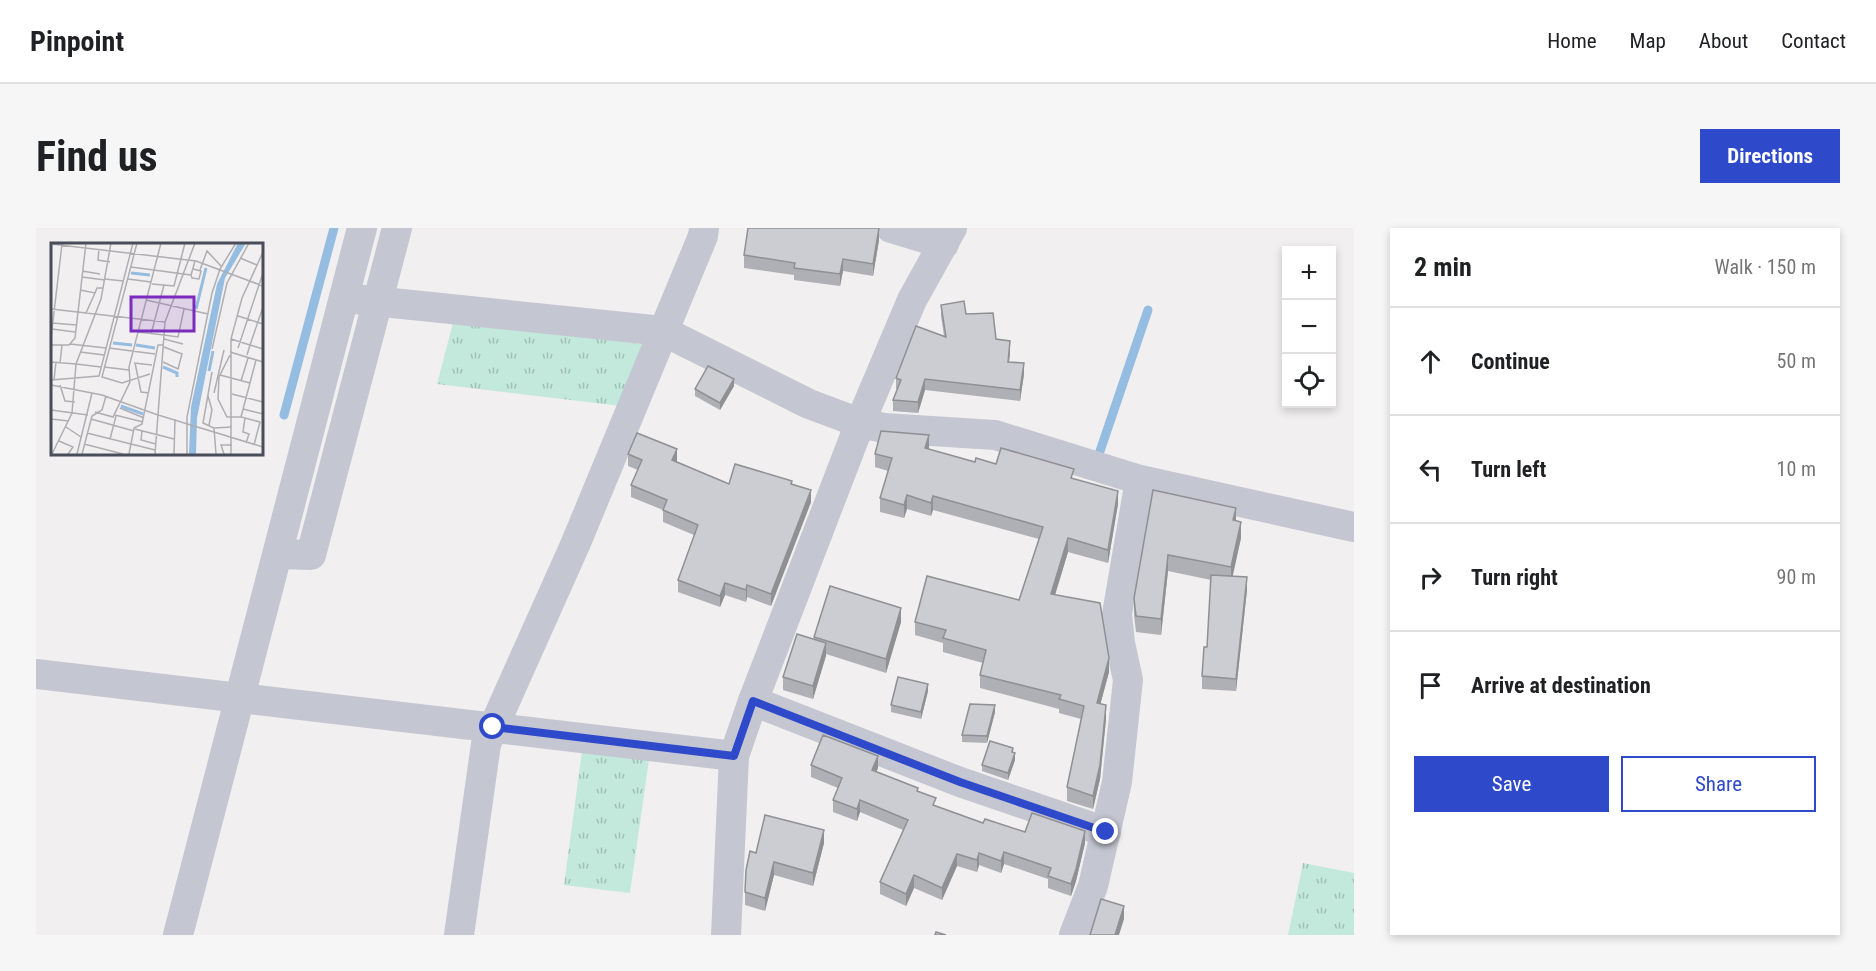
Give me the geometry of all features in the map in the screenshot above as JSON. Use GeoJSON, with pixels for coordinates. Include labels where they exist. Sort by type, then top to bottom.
{"type":"FeatureCollection","features":[{"type":"Feature","properties":{"kind":"street"},"geometry":{"type":"LineString","coordinates":[[178,935],[362,228]]}},
{"type":"Feature","properties":{"kind":"street"},"geometry":{"type":"LineString","coordinates":[[278,554],[311,555],[397,228]]}},
{"type":"Feature","properties":{"kind":"street"},"geometry":{"type":"LineString","coordinates":[[459,935],[486,744],[575,545],[704,228]]}},
{"type":"Feature","properties":{"kind":"street"},"geometry":{"type":"LineString","coordinates":[[726,935],[734,756],[860,423],[912,300],[948,236],[891,228]]}},
{"type":"Feature","properties":{"kind":"street"},"geometry":{"type":"LineString","coordinates":[[344,298],[663,331],[809,404],[860,423],[884,428],[996,435],[1140,480],[1354,527]]}},
{"type":"Feature","properties":{"kind":"street"},"geometry":{"type":"LineString","coordinates":[[1074,935],[1093,886],[1117,782],[1128,680],[1120,643],[1117,614],[1140,480]]}},
{"type":"Feature","properties":{"kind":"street"},"geometry":{"type":"LineString","coordinates":[[36,674],[734,756]]}},
{"type":"Feature","properties":{"kind":"street"},"geometry":{"type":"LineString","coordinates":[[753,701],[960,782],[1106,832]]}},
{"type":"Feature","properties":{"kind":"green space"},"geometry":{"type":"Polygon","coordinates":[[[455,315],[646,345],[621,406],[437,384],[455,315]]]}},
{"type":"Feature","properties":{"kind":"green space"},"geometry":{"type":"Polygon","coordinates":[[[582,751],[649,760],[630,893],[564,885],[582,751]]]}},
{"type":"Feature","properties":{"kind":"green space"},"geometry":{"type":"Polygon","coordinates":[[[1303,863],[1354,873],[1354,935],[1288,935],[1303,863]]]}},
{"type":"Feature","properties":{"kind":"building"},"geometry":{"type":"Polygon","coordinates":[[[748,228],[879,228],[873,264],[843,259],[840,274],[794,268],[795,263],[744,255],[748,228]]]}},
{"type":"Feature","properties":{"kind":"building"},"geometry":{"type":"Polygon","coordinates":[[[964,301],[966,314],[993,313],[996,339],[1010,341],[1008,362],[1024,363],[1020,390],[925,379],[918,402],[893,400],[901,380],[896,378],[916,326],[946,337],[941,305],[964,301]]]}},
{"type":"Feature","properties":{"kind":"building"},"geometry":{"type":"Polygon","coordinates":[[[708,366],[734,379],[720,403],[695,389],[708,366]]]}},
{"type":"Feature","properties":{"kind":"building"},"geometry":{"type":"Polygon","coordinates":[[[881,431],[929,435],[925,448],[975,462],[976,458],[996,464],[1001,448],[1074,469],[1071,478],[1118,491],[1108,550],[1068,538],[1051,594],[1100,603],[1109,658],[1097,703],[1106,705],[1100,765],[1093,796],[1067,787],[1084,706],[1059,699],[1061,695],[980,675],[986,650],[943,638],[946,630],[915,622],[927,576],[1019,600],[1043,527],[933,496],[931,503],[907,495],[904,505],[880,498],[892,458],[875,454],[881,431]]]}},
{"type":"Feature","properties":{"kind":"building"},"geometry":{"type":"Polygon","coordinates":[[[637,433],[677,449],[672,460],[729,484],[735,464],[792,481],[791,484],[811,490],[771,594],[747,585],[746,590],[725,583],[720,596],[678,580],[698,525],[663,510],[667,500],[631,485],[642,460],[628,454],[637,433]]]}},
{"type":"Feature","properties":{"kind":"building"},"geometry":{"type":"Polygon","coordinates":[[[1153,490],[1236,508],[1233,520],[1241,522],[1231,567],[1168,555],[1161,619],[1136,616],[1134,598],[1153,490]]]}},
{"type":"Feature","properties":{"kind":"building"},"geometry":{"type":"Polygon","coordinates":[[[1211,575],[1247,577],[1236,679],[1202,676],[1204,647],[1207,647],[1211,575]]]}},
{"type":"Feature","properties":{"kind":"building"},"geometry":{"type":"Polygon","coordinates":[[[830,586],[901,608],[886,659],[814,637],[830,586]]]}},
{"type":"Feature","properties":{"kind":"building"},"geometry":{"type":"Polygon","coordinates":[[[797,634],[826,643],[813,686],[783,677],[797,634]]]}},
{"type":"Feature","properties":{"kind":"building"},"geometry":{"type":"Polygon","coordinates":[[[898,677],[928,684],[921,712],[891,705],[898,677]]]}},
{"type":"Feature","properties":{"kind":"building"},"geometry":{"type":"Polygon","coordinates":[[[970,704],[995,705],[987,736],[962,735],[970,704]]]}},
{"type":"Feature","properties":{"kind":"building"},"geometry":{"type":"Polygon","coordinates":[[[823,735],[878,756],[872,770],[918,788],[917,791],[936,798],[933,805],[983,823],[985,819],[1025,832],[1032,813],[1085,831],[1071,884],[1048,876],[1051,868],[1004,852],[1001,861],[979,853],[977,860],[957,854],[942,888],[914,875],[906,894],[880,882],[908,820],[860,800],[857,809],[833,800],[842,778],[811,765],[823,735]]]}},
{"type":"Feature","properties":{"kind":"building"},"geometry":{"type":"Polygon","coordinates":[[[990,741],[1013,748],[1012,752],[1015,753],[1008,773],[982,765],[990,741]]]}},
{"type":"Feature","properties":{"kind":"building"},"geometry":{"type":"Polygon","coordinates":[[[765,815],[824,830],[813,873],[774,862],[765,898],[745,892],[750,851],[756,853],[765,815]]]}},
{"type":"Feature","properties":{"kind":"building"},"geometry":{"type":"Polygon","coordinates":[[[1101,899],[1124,906],[1115,935],[1090,935],[1101,899]]]}},
{"type":"Feature","properties":{"kind":"waterway"},"geometry":{"type":"LineString","coordinates":[[284,415],[334,228]]}},
{"type":"Feature","properties":{"kind":"waterway"},"geometry":{"type":"LineString","coordinates":[[1099,454],[1148,310]]}},
{"type":"Feature","properties":{"kind":"route"},"geometry":{"type":"LineString","coordinates":[[493,727],[734,756],[753,701],[960,782],[1106,832]]}}]}
